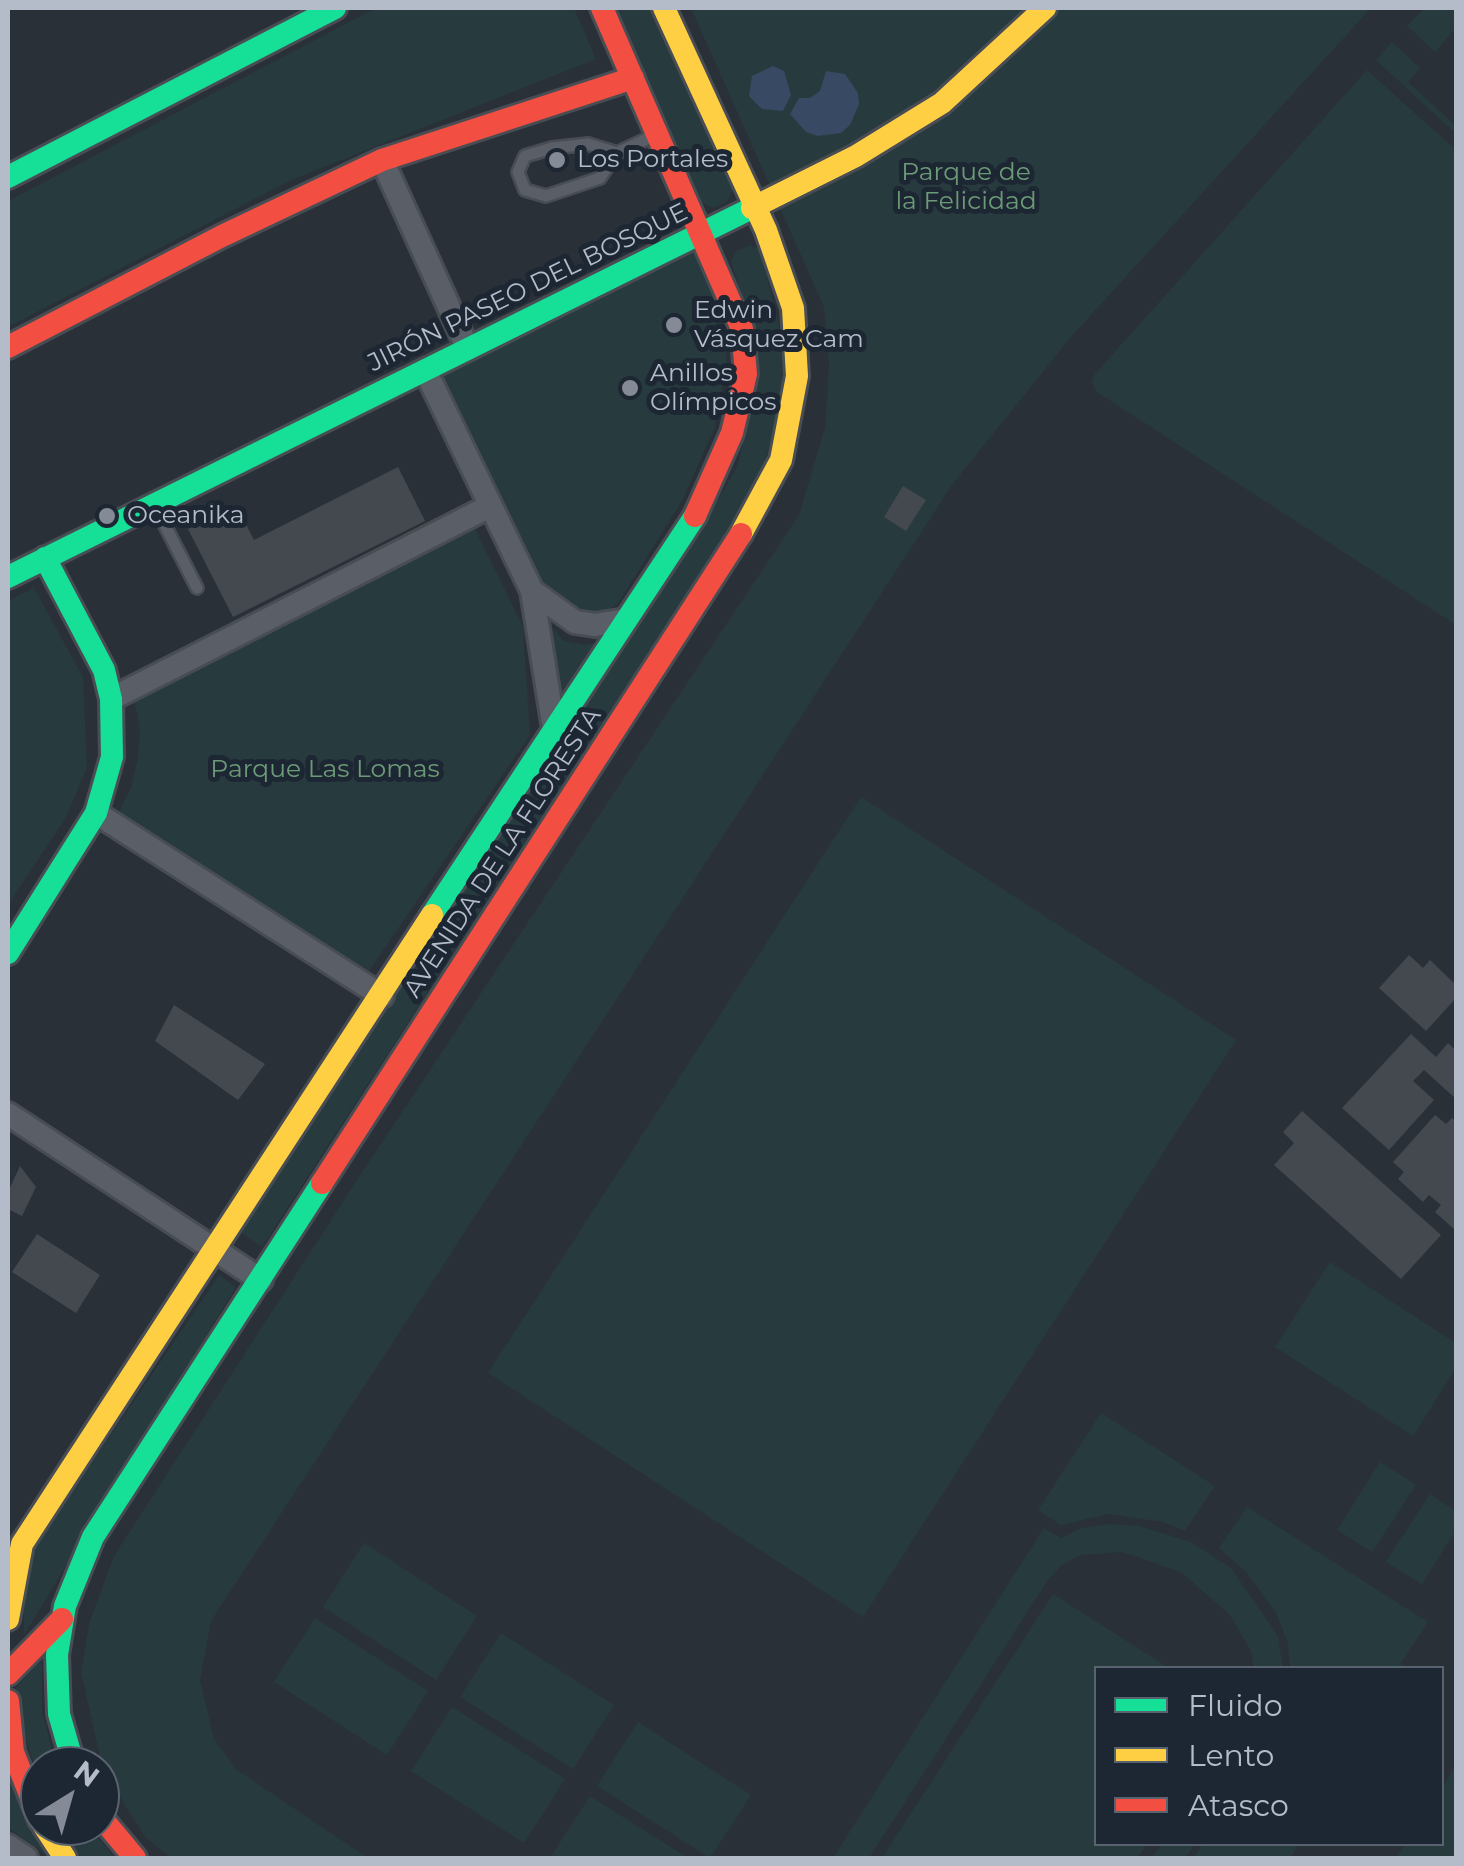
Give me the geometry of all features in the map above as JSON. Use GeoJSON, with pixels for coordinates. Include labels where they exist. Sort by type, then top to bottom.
{"type":"FeatureCollection","features":[{"type":"Feature","properties":{"kind":"main road"},"geometry":{"type":"LineString","coordinates":[[8,177],[335,8]]}},
{"type":"Feature","properties":{"kind":"main road","name":"AVENIDA DE LA FLORESTA"},"geometry":{"type":"LineString","coordinates":[[8,1567],[554,729],[676,550],[714,481],[732,434],[746,374],[742,329],[602,8]]}},
{"type":"Feature","properties":{"kind":"main road","name":"AVENIDA DE LA FLORESTA"},"geometry":{"type":"LineString","coordinates":[[8,1674],[62,1619],[93,1537],[766,494],[790,424],[797,348],[785,281],[664,8]]}},
{"type":"Feature","properties":{"kind":"main road","name":"JIRÓN PASEO DEL BOSQUE"},"geometry":{"type":"LineString","coordinates":[[8,576],[699,234],[917,120],[1045,8]]}},
{"type":"Feature","properties":{"kind":"main road"},"geometry":{"type":"LineString","coordinates":[[8,348],[222,236],[382,160],[633,78]]}},
{"type":"Feature","properties":{"kind":"main road"},"geometry":{"type":"LineString","coordinates":[[8,953],[96,812],[112,757],[112,699],[94,645],[45,558]]}},
{"type":"Feature","properties":{"kind":"main road","name":"AVENIDA DE LA FLORESTA"},"geometry":{"type":"LineString","coordinates":[[8,1620],[22,1544]]}},
{"type":"Feature","properties":{"kind":"main road"},"geometry":{"type":"LineString","coordinates":[[62,1619],[57,1654],[60,1714],[69,1746]]}},
{"type":"Feature","properties":{"kind":"main road"},"geometry":{"type":"LineString","coordinates":[[8,1702],[13,1752],[20,1769]]}},
{"type":"Feature","properties":{"kind":"street"},"geometry":{"type":"LineString","coordinates":[[382,160],[468,349]]}},
{"type":"Feature","properties":{"kind":"street","name":"AVENIDA DE LA FLORESTA"},"geometry":{"type":"LineString","coordinates":[[425,370],[532,591],[554,729]]}},
{"type":"Feature","properties":{"kind":"street"},"geometry":{"type":"LineString","coordinates":[[112,699],[490,506]]}},
{"type":"Feature","properties":{"kind":"street","name":"AVENIDA DE LA FLORESTA"},"geometry":{"type":"LineString","coordinates":[[532,591],[575,622],[595,626],[626,620]]}},
{"type":"Feature","properties":{"kind":"street"},"geometry":{"type":"LineString","coordinates":[[96,812],[382,996]]}},
{"type":"Feature","properties":{"kind":"street"},"geometry":{"type":"LineString","coordinates":[[8,1114],[261,1280]]}},
{"type":"Feature","properties":{"kind":"street"},"geometry":{"type":"LineString","coordinates":[[8,1846],[26,1858]]}},
{"type":"Feature","properties":{"kind":"lane"},"geometry":{"type":"LineString","coordinates":[[617,153],[588,144],[552,148],[526,156],[518,172],[526,190],[546,196],[600,178],[617,153],[657,135]]}},
{"type":"Feature","properties":{"kind":"lane"},"geometry":{"type":"LineString","coordinates":[[154,504],[197,588]]}},
{"type":"Feature","properties":{"kind":"green space"},"geometry":{"type":"Polygon","coordinates":[[[376,8],[574,8],[596,59],[291,180],[8,327],[8,201],[376,8]]]}},
{"type":"Feature","properties":{"kind":"green space"},"geometry":{"type":"Polygon","coordinates":[[[616,8],[652,8],[733,189],[727,202],[713,208],[700,202],[616,8]]]}},
{"type":"Feature","properties":{"kind":"green space","name":"Parque de la Felicidad"},"geometry":{"type":"Polygon","coordinates":[[[691,8],[1371,8],[1070,338],[952,485],[211,1621],[200,1680],[214,1739],[237,1770],[368,1858],[171,1858],[145,1837],[120,1797],[120,1746],[98,1746],[81,1672],[90,1621],[114,1556],[368,1163],[799,515],[825,428],[829,365],[824,307],[691,8]]]}},
{"type":"Feature","properties":{"kind":"green space"},"geometry":{"type":"Polygon","coordinates":[[[1424,8],[1456,8],[1456,28],[1435,52],[1407,26],[1424,8]]]}},
{"type":"Feature","properties":{"kind":"green space"},"geometry":{"type":"Polygon","coordinates":[[[1392,42],[1420,68],[1408,82],[1456,126],[1456,134],[1376,60],[1392,42]]]}},
{"type":"Feature","properties":{"kind":"green space"},"geometry":{"type":"Polygon","coordinates":[[[1367,70],[1456,150],[1456,625],[1097,392],[1092,383],[1095,374],[1367,70]]]}},
{"type":"Feature","properties":{"kind":"green space"},"geometry":{"type":"Polygon","coordinates":[[[750,245],[760,250],[781,334],[783,400],[758,484],[262,1247],[239,1231],[693,543],[737,467],[754,395],[749,317],[731,261],[736,251],[750,245]]]}},
{"type":"Feature","properties":{"kind":"green space"},"geometry":{"type":"Polygon","coordinates":[[[694,252],[721,308],[727,364],[714,429],[683,499],[619,602],[605,613],[590,615],[561,605],[542,590],[441,375],[694,252]]]}},
{"type":"Feature","properties":{"kind":"green space","name":"Parque Las Lomas"},"geometry":{"type":"Polygon","coordinates":[[[474,527],[523,627],[530,735],[367,974],[117,816],[131,788],[138,758],[140,729],[134,698],[474,527]]]}},
{"type":"Feature","properties":{"kind":"green space"},"geometry":{"type":"Polygon","coordinates":[[[34,588],[83,677],[87,768],[65,819],[8,905],[8,601],[34,588]]]}},
{"type":"Feature","properties":{"kind":"green space"},"geometry":{"type":"Polygon","coordinates":[[[542,615],[564,641],[584,645],[601,642],[559,703],[542,615]]]}},
{"type":"Feature","properties":{"kind":"green space"},"geometry":{"type":"Polygon","coordinates":[[[861,797],[1236,1040],[863,1617],[488,1373],[861,797]]]}},
{"type":"Feature","properties":{"kind":"green space"},"geometry":{"type":"Polygon","coordinates":[[[1330,1262],[1456,1343],[1456,1368],[1413,1436],[1275,1347],[1330,1262]]]}},
{"type":"Feature","properties":{"kind":"green space"},"geometry":{"type":"Polygon","coordinates":[[[219,1275],[236,1287],[24,1635],[24,1590],[36,1546],[219,1275]]]}},
{"type":"Feature","properties":{"kind":"green space"},"geometry":{"type":"Polygon","coordinates":[[[1101,1413],[1215,1486],[1185,1531],[1163,1522],[1108,1514],[1061,1525],[1038,1510],[1101,1413]]]}},
{"type":"Feature","properties":{"kind":"green space"},"geometry":{"type":"Polygon","coordinates":[[[1380,1462],[1416,1485],[1372,1552],[1337,1530],[1380,1462]]]}},
{"type":"Feature","properties":{"kind":"green space"},"geometry":{"type":"Polygon","coordinates":[[[1430,1494],[1456,1511],[1456,1530],[1422,1584],[1386,1562],[1430,1494]]]}},
{"type":"Feature","properties":{"kind":"green space"},"geometry":{"type":"Polygon","coordinates":[[[1247,1507],[1428,1622],[1400,1664],[1405,1666],[1290,1666],[1288,1643],[1276,1613],[1247,1573],[1219,1548],[1247,1507]]]}},
{"type":"Feature","properties":{"kind":"green space"},"geometry":{"type":"Polygon","coordinates":[[[1109,1524],[1139,1526],[1191,1542],[1231,1568],[1278,1636],[1283,1666],[1254,1666],[1251,1651],[1230,1615],[1181,1572],[1122,1552],[1081,1555],[1063,1564],[1048,1580],[869,1858],[833,1858],[1044,1528],[1061,1538],[1082,1528],[1109,1524]]]}},
{"type":"Feature","properties":{"kind":"green space"},"geometry":{"type":"Polygon","coordinates":[[[364,1543],[477,1616],[436,1680],[323,1607],[364,1543]]]}},
{"type":"Feature","properties":{"kind":"green space"},"geometry":{"type":"Polygon","coordinates":[[[1053,1594],[1166,1666],[1094,1666],[1094,1846],[1146,1846],[1137,1858],[882,1858],[1053,1594]]]}},
{"type":"Feature","properties":{"kind":"green space"},"geometry":{"type":"Polygon","coordinates":[[[315,1618],[428,1691],[387,1755],[274,1682],[315,1618]]]}},
{"type":"Feature","properties":{"kind":"green space"},"geometry":{"type":"Polygon","coordinates":[[[501,1633],[614,1705],[573,1769],[460,1697],[501,1633]]]}},
{"type":"Feature","properties":{"kind":"green space"},"geometry":{"type":"Polygon","coordinates":[[[42,1659],[42,1711],[51,1746],[28,1746],[12,1692],[42,1659]]]}},
{"type":"Feature","properties":{"kind":"green space"},"geometry":{"type":"Polygon","coordinates":[[[452,1707],[565,1779],[524,1843],[411,1771],[452,1707]]]}},
{"type":"Feature","properties":{"kind":"green space"},"geometry":{"type":"Polygon","coordinates":[[[638,1722],[751,1795],[710,1858],[597,1786],[638,1722]]]}},
{"type":"Feature","properties":{"kind":"green space"},"geometry":{"type":"Polygon","coordinates":[[[1456,1764],[1456,1858],[1396,1858],[1405,1846],[1444,1846],[1444,1785],[1456,1764]]]}},
{"type":"Feature","properties":{"kind":"green space"},"geometry":{"type":"Polygon","coordinates":[[[8,1771],[20,1797],[20,1836],[8,1828],[8,1771]]]}},
{"type":"Feature","properties":{"kind":"green space"},"geometry":{"type":"Polygon","coordinates":[[[590,1796],[688,1858],[550,1858],[590,1796]]]}},
{"type":"Feature","properties":{"kind":"green space"},"geometry":{"type":"Polygon","coordinates":[[[74,1846],[105,1846],[115,1858],[81,1858],[74,1846]]]}},
{"type":"Feature","properties":{"kind":"green space"},"geometry":{"type":"Polygon","coordinates":[[[1161,1846],[1194,1846],[1185,1858],[1152,1858],[1161,1846]]]}},
{"type":"Feature","properties":{"kind":"green space"},"geometry":{"type":"Polygon","coordinates":[[[1202,1846],[1298,1846],[1290,1858],[1193,1858],[1202,1846]]]}},
{"type":"Feature","properties":{"kind":"water"},"geometry":{"type":"Polygon","coordinates":[[[773,66],[784,71],[791,95],[783,111],[762,109],[749,96],[752,76],[773,66]]]}},
{"type":"Feature","properties":{"kind":"water"},"geometry":{"type":"Polygon","coordinates":[[[826,71],[845,74],[858,93],[859,104],[850,125],[841,133],[818,136],[806,132],[790,114],[799,98],[810,98],[820,91],[826,71]]]}},
{"type":"Feature","properties":{"kind":"building"},"geometry":{"type":"Polygon","coordinates":[[[398,467],[425,521],[233,617],[188,529],[236,505],[254,540],[398,467]]]}},
{"type":"Feature","properties":{"kind":"building"},"geometry":{"type":"Polygon","coordinates":[[[903,486],[926,500],[906,531],[884,517],[903,486]]]}},
{"type":"Feature","properties":{"kind":"building"},"geometry":{"type":"Polygon","coordinates":[[[1409,955],[1423,968],[1430,960],[1456,985],[1456,998],[1426,1031],[1379,988],[1409,955]]]}},
{"type":"Feature","properties":{"kind":"building"},"geometry":{"type":"Polygon","coordinates":[[[174,1005],[265,1064],[238,1100],[155,1041],[174,1005]]]}},
{"type":"Feature","properties":{"kind":"building"},"geometry":{"type":"Polygon","coordinates":[[[1411,1034],[1436,1057],[1448,1043],[1456,1051],[1456,1099],[1424,1070],[1413,1081],[1434,1100],[1389,1150],[1342,1108],[1411,1034]]]}},
{"type":"Feature","properties":{"kind":"building"},"geometry":{"type":"Polygon","coordinates":[[[1302,1111],[1441,1235],[1401,1279],[1274,1165],[1294,1143],[1283,1132],[1302,1111]]]}},
{"type":"Feature","properties":{"kind":"building"},"geometry":{"type":"Polygon","coordinates":[[[1435,1115],[1446,1124],[1452,1118],[1456,1122],[1456,1231],[1435,1212],[1441,1205],[1429,1195],[1423,1202],[1398,1179],[1404,1172],[1393,1162],[1435,1115]]]}},
{"type":"Feature","properties":{"kind":"building"},"geometry":{"type":"Polygon","coordinates":[[[20,1166],[36,1187],[22,1216],[8,1209],[8,1192],[20,1166]]]}},
{"type":"Feature","properties":{"kind":"building"},"geometry":{"type":"Polygon","coordinates":[[[37,1234],[100,1275],[76,1313],[12,1272],[37,1234]]]}},
{"type":"Feature","properties":{"kind":"traffic: fast"},"geometry":{"type":"LineString","coordinates":[[8,177],[335,8]]}},
{"type":"Feature","properties":{"kind":"traffic: fast"},"geometry":{"type":"LineString","coordinates":[[8,577],[752,208]]}},
{"type":"Feature","properties":{"kind":"traffic: fast"},"geometry":{"type":"LineString","coordinates":[[432,915],[695,516]]}},
{"type":"Feature","properties":{"kind":"traffic: fast"},"geometry":{"type":"LineString","coordinates":[[8,953],[96,813],[112,757],[111,699],[104,670],[45,558]]}},
{"type":"Feature","properties":{"kind":"traffic: fast"},"geometry":{"type":"LineString","coordinates":[[68,1746],[59,1714],[57,1655],[65,1606],[93,1537],[322,1183]]}},
{"type":"Feature","properties":{"kind":"traffic: slow"},"geometry":{"type":"LineString","coordinates":[[664,8],[766,230],[793,308],[797,376],[781,460],[741,534]]}},
{"type":"Feature","properties":{"kind":"traffic: slow"},"geometry":{"type":"LineString","coordinates":[[752,208],[856,156],[942,103],[1045,8]]}},
{"type":"Feature","properties":{"kind":"traffic: slow"},"geometry":{"type":"LineString","coordinates":[[8,1619],[22,1544],[432,915]]}},
{"type":"Feature","properties":{"kind":"traffic: slow"},"geometry":{"type":"LineString","coordinates":[[57,1846],[65,1858]]}},
{"type":"Feature","properties":{"kind":"traffic: jam"},"geometry":{"type":"LineString","coordinates":[[602,8],[742,329],[746,374],[732,433],[695,516]]}},
{"type":"Feature","properties":{"kind":"traffic: jam"},"geometry":{"type":"LineString","coordinates":[[8,347],[222,236],[382,160],[633,78]]}},
{"type":"Feature","properties":{"kind":"traffic: jam"},"geometry":{"type":"LineString","coordinates":[[322,1183],[741,534]]}},
{"type":"Feature","properties":{"kind":"traffic: jam"},"geometry":{"type":"LineString","coordinates":[[8,1674],[62,1619]]}},
{"type":"Feature","properties":{"kind":"traffic: jam"},"geometry":{"type":"LineString","coordinates":[[8,1701],[13,1752],[20,1770]]}},
{"type":"Feature","properties":{"kind":"traffic: jam"},"geometry":{"type":"LineString","coordinates":[[120,1840],[135,1858]]}},
{"type":"Feature","properties":{"kind":"place","name":"Los Portales"},"geometry":{"type":"Point","coordinates":[557,160]}},
{"type":"Feature","properties":{"kind":"place","name":"Edwin Vásquez Cam"},"geometry":{"type":"Point","coordinates":[674,325]}},
{"type":"Feature","properties":{"kind":"place","name":"Anillos Olímpicos"},"geometry":{"type":"Point","coordinates":[630,388]}},
{"type":"Feature","properties":{"kind":"place","name":"Oceanika"},"geometry":{"type":"Point","coordinates":[107,516]}}]}
